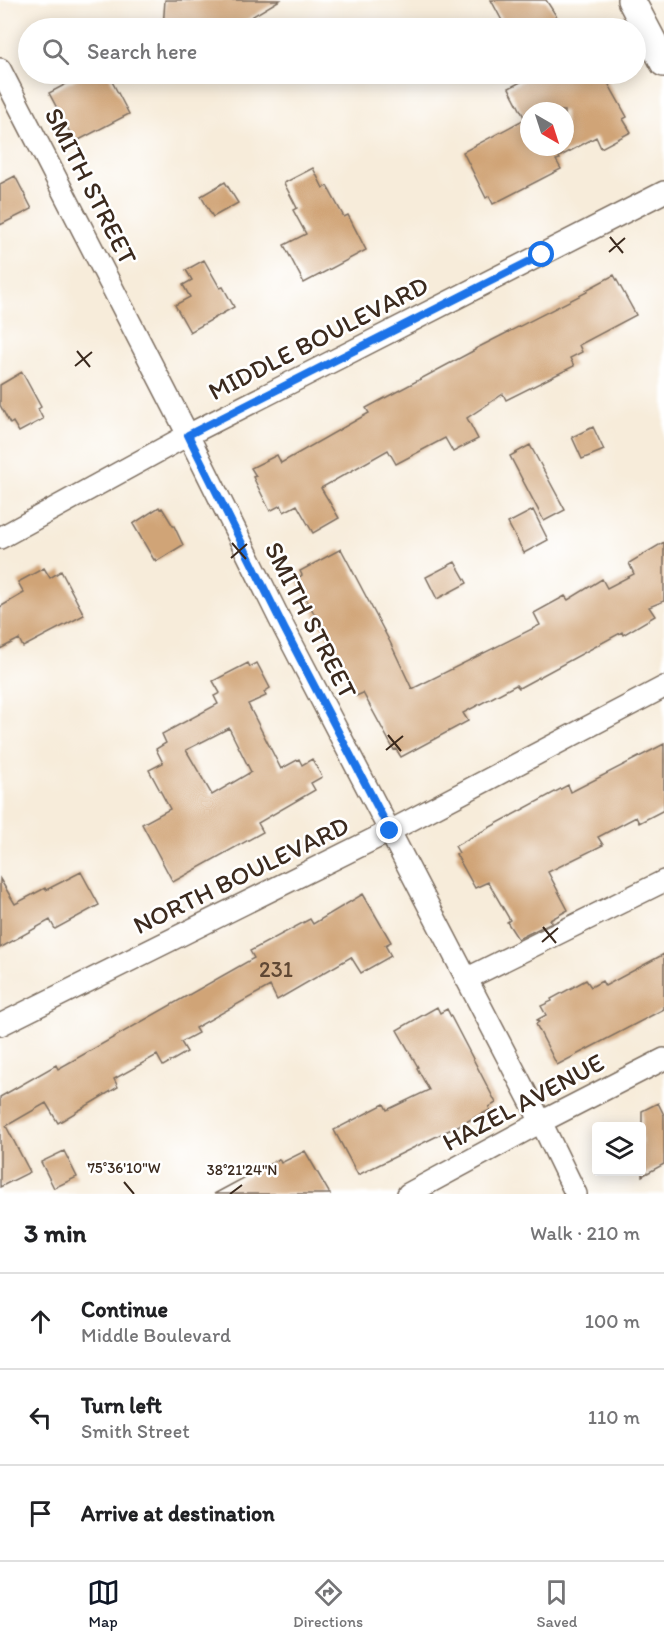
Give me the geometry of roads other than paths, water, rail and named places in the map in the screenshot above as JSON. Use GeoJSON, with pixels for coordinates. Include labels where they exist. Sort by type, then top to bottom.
{"type":"FeatureCollection","features":[{"type":"Feature","properties":{"kind":"street"},"geometry":{"type":"LineString","coordinates":[[631,0],[640,18]]}},
{"type":"Feature","properties":{"kind":"street"},"geometry":{"type":"LineString","coordinates":[[646,29],[664,63]]}},
{"type":"Feature","properties":{"kind":"street","name":"SMITH STREET"},"geometry":{"type":"LineString","coordinates":[[0,69],[188,435],[284,628],[541,1122],[576,1194]]}},
{"type":"Feature","properties":{"kind":"street","name":"MIDDLE BOULEVARD"},"geometry":{"type":"LineString","coordinates":[[0,538],[188,435],[664,192]]}},
{"type":"Feature","properties":{"kind":"street","name":"NORTH BOULEVARD"},"geometry":{"type":"LineString","coordinates":[[0,1025],[390,831],[664,687]]}},
{"type":"Feature","properties":{"kind":"street"},"geometry":{"type":"LineString","coordinates":[[466,979],[664,881]]}},
{"type":"Feature","properties":{"kind":"street","name":"HAZEL AVENUE"},"geometry":{"type":"LineString","coordinates":[[408,1194],[664,1059]]}}]}
